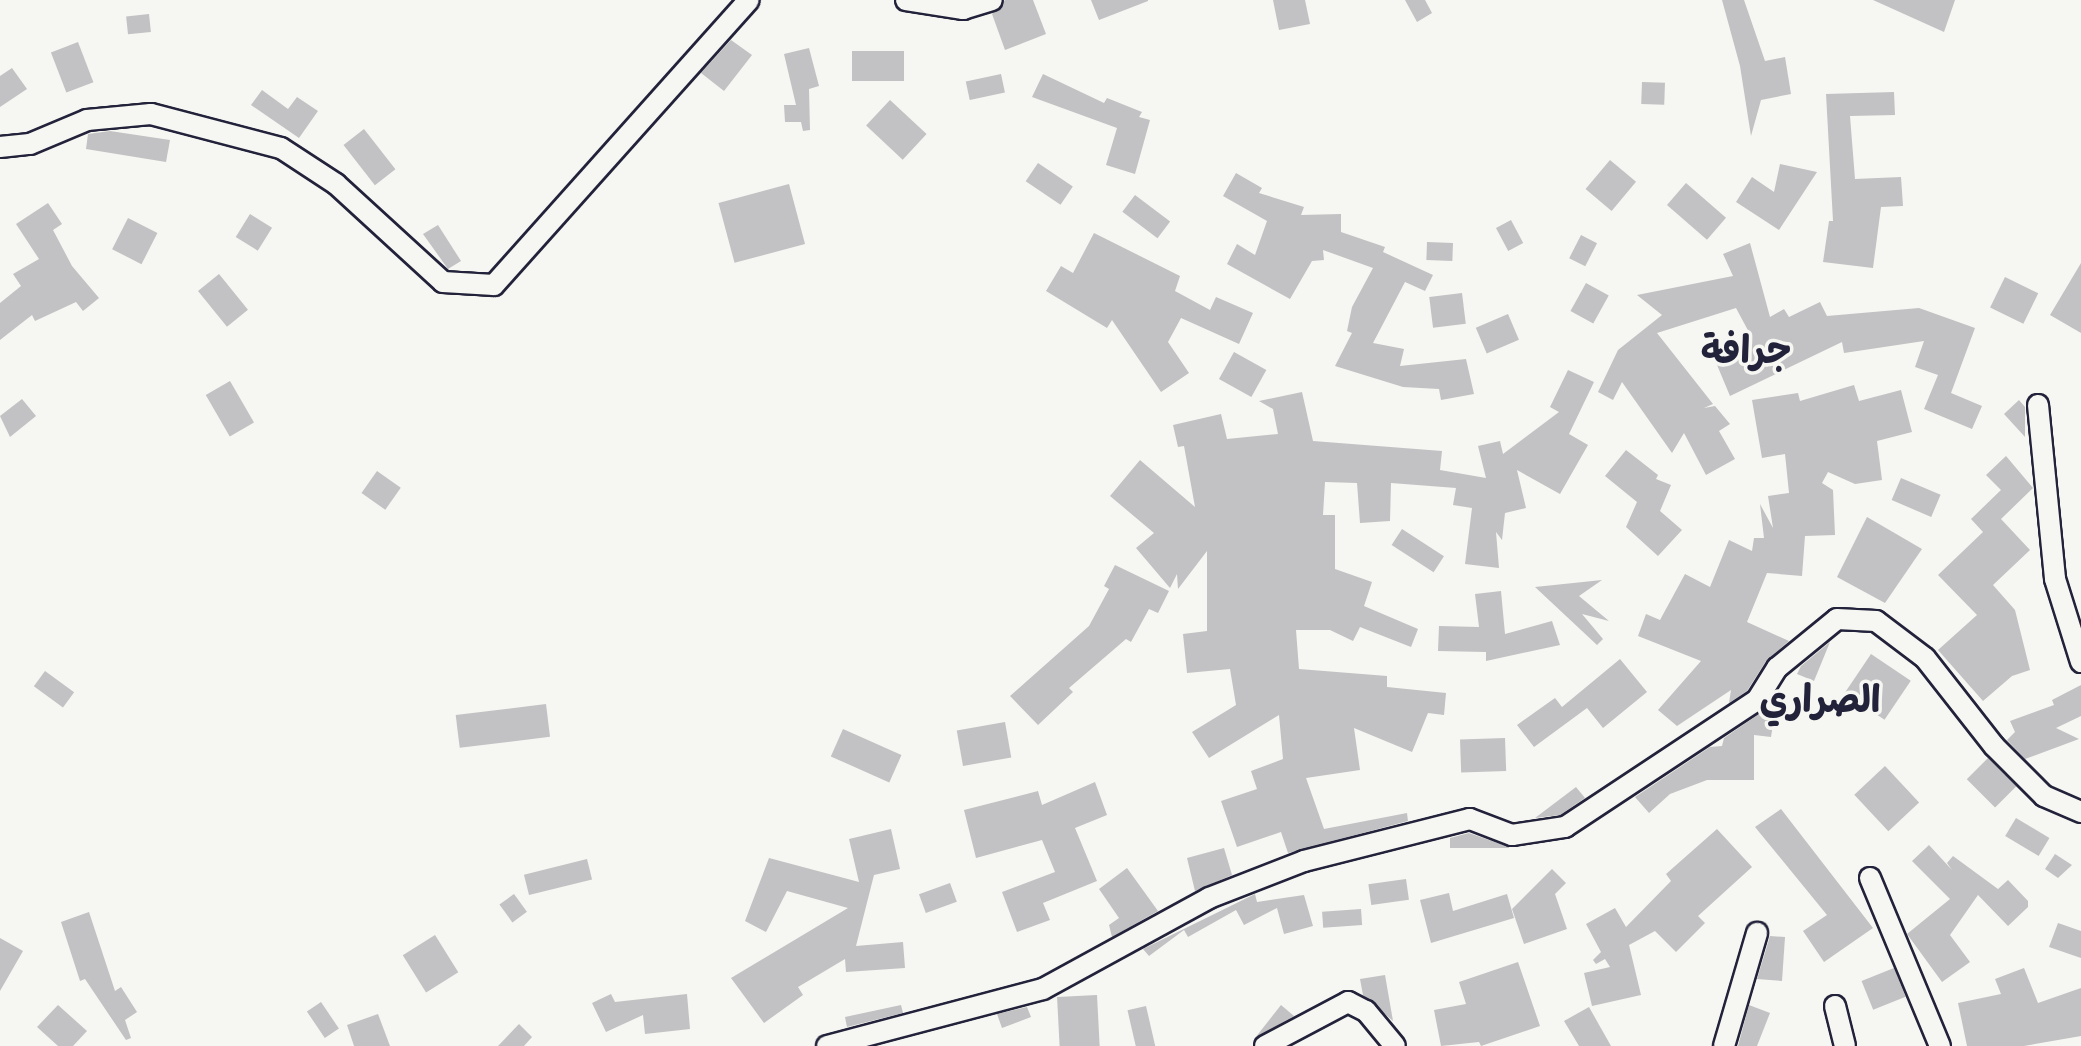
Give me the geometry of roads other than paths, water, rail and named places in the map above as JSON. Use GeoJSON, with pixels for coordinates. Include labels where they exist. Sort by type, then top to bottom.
{"type":"FeatureCollection","features":[{"type":"Feature","properties":{"kind":"street"},"geometry":{"type":"LineString","coordinates":[[0,147],[30,144],[87,120],[151,114],[281,148],[336,184],[443,282],[494,285],[749,0]]}},
{"type":"Feature","properties":{"kind":"street"},"geometry":{"type":"LineString","coordinates":[[906,0],[963,9],[992,0]]}},
{"type":"Feature","properties":{"kind":"street"},"geometry":{"type":"LineString","coordinates":[[2038,405],[2055,579],[2081,662]]}},
{"type":"Feature","properties":{"kind":"street"},"geometry":{"type":"LineString","coordinates":[[827,1046],[1043,989],[1209,898],[1304,861],[1470,819],[1512,835],[1565,827],[1757,700],[1777,668],[1837,619],[1876,621],[1925,658],[1994,746],[2044,796],[2081,812]]}},
{"type":"Feature","properties":{"kind":"street"},"geometry":{"type":"LineString","coordinates":[[1870,878],[1940,1046]]}},
{"type":"Feature","properties":{"kind":"street"},"geometry":{"type":"LineString","coordinates":[[1724,1046],[1757,933]]}},
{"type":"Feature","properties":{"kind":"street"},"geometry":{"type":"LineString","coordinates":[[1265,1046],[1348,1002],[1366,1011],[1395,1046]]}},
{"type":"Feature","properties":{"kind":"street"},"geometry":{"type":"LineString","coordinates":[[1835,1006],[1845,1046]]}},
{"type":"Feature","properties":{"kind":"district","name":"جرافة"},"geometry":{"type":"Point","coordinates":[1746,351]}},
{"type":"Feature","properties":{"kind":"district","name":"الصراري"},"geometry":{"type":"Point","coordinates":[1820,700]}}]}
